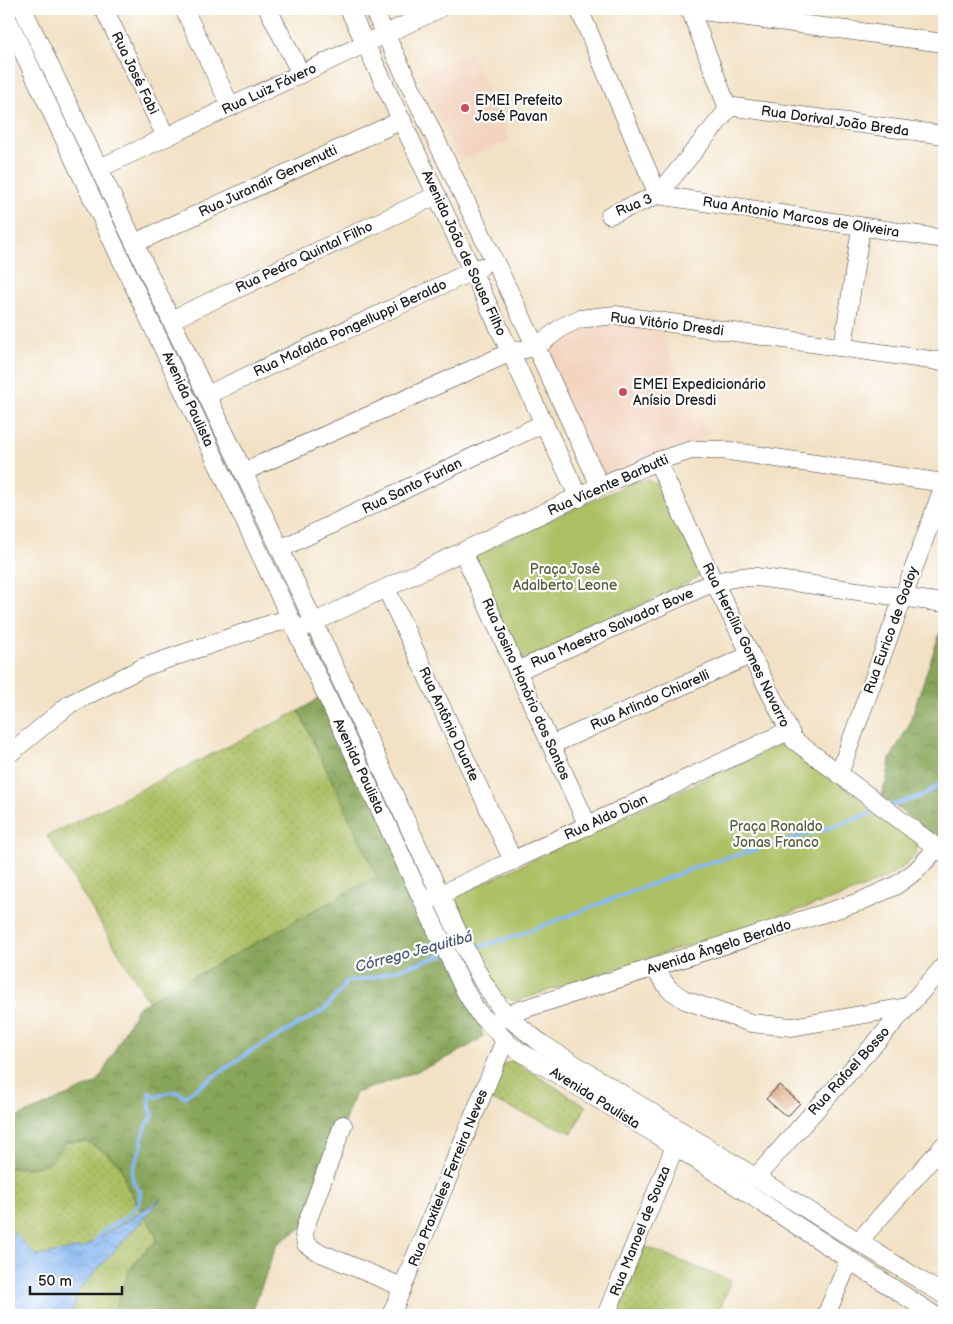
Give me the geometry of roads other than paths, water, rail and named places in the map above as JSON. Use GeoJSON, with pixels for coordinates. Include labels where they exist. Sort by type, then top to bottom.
{"type":"FeatureCollection","features":[{"type":"Feature","properties":{"kind":"street","name":"Avenida Paulista"},"geometry":{"type":"LineString","coordinates":[[23,9],[280,549],[466,950],[483,982],[505,1015],[542,1044],[944,1295]]}},
{"type":"Feature","properties":{"kind":"street","name":"Rua José Fabi"},"geometry":{"type":"LineString","coordinates":[[104,9],[166,137]]}},
{"type":"Feature","properties":{"kind":"street"},"geometry":{"type":"LineString","coordinates":[[184,9],[231,107]]}},
{"type":"Feature","properties":{"kind":"street"},"geometry":{"type":"LineString","coordinates":[[268,9],[301,74]]}},
{"type":"Feature","properties":{"kind":"street","name":"Avenida João de Sousa Filho"},"geometry":{"type":"LineString","coordinates":[[349,9],[579,498]]}},
{"type":"Feature","properties":{"kind":"street","name":"Avenida João de Sousa Filho"},"geometry":{"type":"LineString","coordinates":[[372,9],[493,262],[536,347],[600,486]]}},
{"type":"Feature","properties":{"kind":"street","name":"Rua Luiz Fávero"},"geometry":{"type":"LineString","coordinates":[[100,168],[439,9]]}},
{"type":"Feature","properties":{"kind":"street"},"geometry":{"type":"LineString","coordinates":[[579,9],[658,195],[726,112],[727,106],[688,9],[774,14],[944,43]]}},
{"type":"Feature","properties":{"kind":"street","name":"Avenida Paulista"},"geometry":{"type":"LineString","coordinates":[[9,22],[423,902],[469,999],[477,1011],[498,1034],[517,1050],[675,1146],[934,1315]]}},
{"type":"Feature","properties":{"kind":"street","name":"Rua Dorival João Breda"},"geometry":{"type":"LineString","coordinates":[[727,106],[944,135]]}},
{"type":"Feature","properties":{"kind":"street","name":"Rua Jurandir Gervenutti"},"geometry":{"type":"LineString","coordinates":[[135,243],[402,120]]}},
{"type":"Feature","properties":{"kind":"street","name":"Rua Pedro Quintal Filho"},"geometry":{"type":"LineString","coordinates":[[171,320],[437,195]]}},
{"type":"Feature","properties":{"kind":"street","name":"Rua 3"},"geometry":{"type":"LineString","coordinates":[[610,215],[658,195]]}},
{"type":"Feature","properties":{"kind":"street","name":"Rua Antonio Marcos de Oliveira"},"geometry":{"type":"LineString","coordinates":[[658,195],[944,239]]}},
{"type":"Feature","properties":{"kind":"street"},"geometry":{"type":"LineString","coordinates":[[843,347],[861,227]]}},
{"type":"Feature","properties":{"kind":"street","name":"Rua Mafalda Pongelluppi Beraldo"},"geometry":{"type":"LineString","coordinates":[[206,395],[493,262]]}},
{"type":"Feature","properties":{"kind":"street","name":"Rua Vitório Dresdi"},"geometry":{"type":"LineString","coordinates":[[243,472],[511,352],[536,347],[562,327],[579,319],[615,315],[944,362]]}},
{"type":"Feature","properties":{"kind":"street","name":"Rua Santo Furlan"},"geometry":{"type":"LineString","coordinates":[[280,549],[544,423]]}},
{"type":"Feature","properties":{"kind":"street","name":"Rua Vicente Barbutti"},"geometry":{"type":"LineString","coordinates":[[9,754],[70,704],[144,667],[252,630],[313,623],[579,498],[600,486],[657,461],[692,450],[722,450],[944,484]]}},
{"type":"Feature","properties":{"kind":"street","name":"Rua Hercília Gomes Navarro"},"geometry":{"type":"LineString","coordinates":[[657,461],[714,582],[794,740],[941,850]]}},
{"type":"Feature","properties":{"kind":"street","name":"Rua Eurico de Godoy"},"geometry":{"type":"LineString","coordinates":[[839,774],[944,484]]}},
{"type":"Feature","properties":{"kind":"street","name":"Rua Josino Honório dos Santos"},"geometry":{"type":"LineString","coordinates":[[463,552],[588,826]]}},
{"type":"Feature","properties":{"kind":"street","name":"Rua Maestro Salvador Bove"},"geometry":{"type":"LineString","coordinates":[[517,671],[714,582],[739,577],[756,577],[944,603]]}},
{"type":"Feature","properties":{"kind":"street","name":"Rua Antônio Duarte"},"geometry":{"type":"LineString","coordinates":[[386,588],[513,860]]}},
{"type":"Feature","properties":{"kind":"street","name":"Rua Arlindo Chiarelli"},"geometry":{"type":"LineString","coordinates":[[551,745],[750,655]]}},
{"type":"Feature","properties":{"kind":"street","name":"Rua Aldo Dian"},"geometry":{"type":"LineString","coordinates":[[423,902],[788,731]]}},
{"type":"Feature","properties":{"kind":"street","name":"Avenida Ângelo Beraldo"},"geometry":{"type":"LineString","coordinates":[[498,1034],[505,1015],[859,902],[895,886],[941,850]]}},
{"type":"Feature","properties":{"kind":"street","name":"Rua Rafael Bosso"},"geometry":{"type":"LineString","coordinates":[[755,1178],[944,966]]}},
{"type":"Feature","properties":{"kind":"street"},"geometry":{"type":"LineString","coordinates":[[654,968],[669,989],[685,1000],[751,1023],[792,1027],[906,1007]]}},
{"type":"Feature","properties":{"kind":"street","name":"Rua Praxiteles Ferreira Neves"},"geometry":{"type":"LineString","coordinates":[[391,1315],[498,1034]]}},
{"type":"Feature","properties":{"kind":"street"},"geometry":{"type":"LineString","coordinates":[[343,1125],[306,1225],[304,1236],[306,1244],[316,1251],[402,1287]]}},
{"type":"Feature","properties":{"kind":"street"},"geometry":{"type":"LineString","coordinates":[[859,1242],[944,1145]]}},
{"type":"Feature","properties":{"kind":"street","name":"Rua Manoel de Souza"},"geometry":{"type":"LineString","coordinates":[[606,1315],[675,1146]]}},
{"type":"Feature","properties":{"kind":"street"},"geometry":{"type":"LineString","coordinates":[[826,1315],[849,1261]]}},
{"type":"Feature","properties":{"kind":"water"},"geometry":{"type":"Polygon","coordinates":[[[161,1199],[79,1290],[71,1315],[9,1315],[9,1227],[32,1252],[39,1256],[85,1247],[161,1199]]]}},
{"type":"Feature","properties":{"kind":"waterway","name":"Córrego Jequitibá"},"geometry":{"type":"LineString","coordinates":[[891,806],[924,795],[944,781]]}},
{"type":"Feature","properties":{"kind":"waterway","name":"Córrego Jequitibá"},"geometry":{"type":"LineString","coordinates":[[470,949],[513,937],[699,866],[819,831],[878,811]]}},
{"type":"Feature","properties":{"kind":"waterway","name":"Córrego Jequitibá"},"geometry":{"type":"LineString","coordinates":[[94,1244],[104,1231],[128,1215],[139,1204],[140,1192],[135,1185],[132,1175],[141,1148],[144,1131],[153,1115],[150,1107],[149,1093],[156,1097],[167,1093],[179,1092],[184,1097],[248,1053],[324,1010],[346,982],[375,977],[444,955]]}},
{"type":"Feature","properties":{"kind":"place","name":"EMEI Prefeito José Pavan"},"geometry":{"type":"Point","coordinates":[465,108]}},
{"type":"Feature","properties":{"kind":"place","name":"EMEI Expedicionário Anísio Dresdi"},"geometry":{"type":"Point","coordinates":[623,392]}},
{"type":"Feature","properties":{"kind":"park label","name":"Praça José Adalberto Leone"},"geometry":{"type":"Point","coordinates":[565,578]}},
{"type":"Feature","properties":{"kind":"park label","name":"Praça Ronaldo Jonas Franco"},"geometry":{"type":"Point","coordinates":[776,834]}}]}
